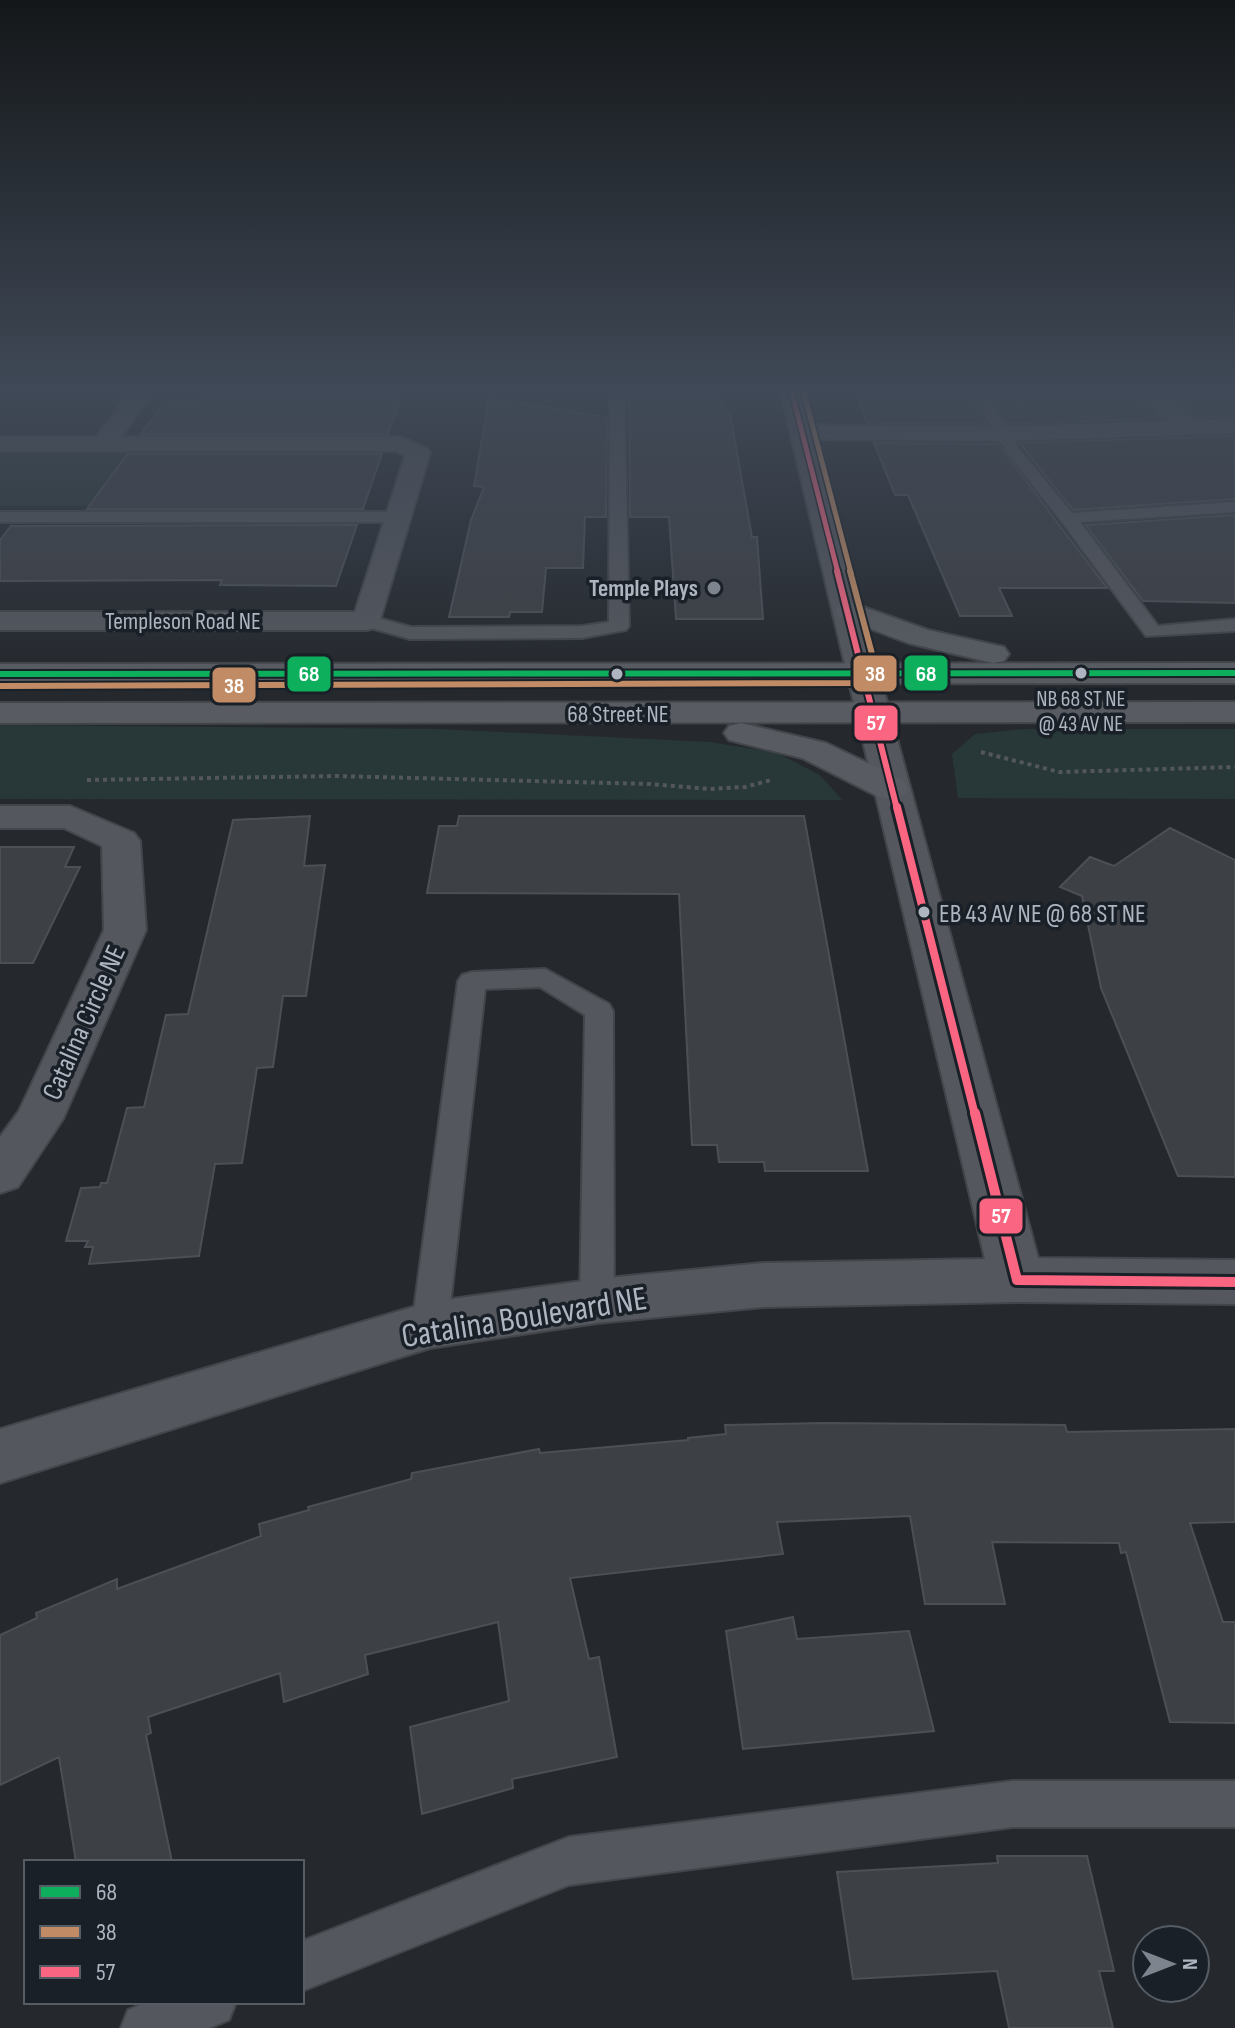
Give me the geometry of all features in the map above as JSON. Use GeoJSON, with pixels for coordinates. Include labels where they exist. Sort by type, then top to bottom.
{"type":"FeatureCollection","features":[{"type":"Feature","properties":{"kind":"main road"},"geometry":{"type":"LineString","coordinates":[[849,611],[958,647],[1101,674]]}},
{"type":"Feature","properties":{"kind":"main road","name":"68 Street NE"},"geometry":{"type":"LineString","coordinates":[[0,674],[1235,673]]}},
{"type":"Feature","properties":{"kind":"main road","name":"68 Street NE"},"geometry":{"type":"LineString","coordinates":[[0,713],[1235,712]]}},
{"type":"Feature","properties":{"kind":"main road"},"geometry":{"type":"LineString","coordinates":[[591,714],[778,739],[854,767],[890,788]]}},
{"type":"Feature","properties":{"kind":"street"},"geometry":{"type":"LineString","coordinates":[[367,621],[409,484]]}},
{"type":"Feature","properties":{"kind":"street"},"geometry":{"type":"LineString","coordinates":[[816,484],[890,788],[1017,1280]]}},
{"type":"Feature","properties":{"kind":"street","name":"Templeson Road NE"},"geometry":{"type":"LineString","coordinates":[[0,621],[367,621]]}},
{"type":"Feature","properties":{"kind":"street","name":"Catalina Circle NE"},"geometry":{"type":"LineString","coordinates":[[0,817],[70,817],[121,841],[125,930],[39,1119],[0,1174]]}},
{"type":"Feature","properties":{"kind":"street","name":"Catalina Boulevard NE"},"geometry":{"type":"LineString","coordinates":[[0,1456],[430,1325],[597,1301],[763,1285],[1017,1280],[1235,1282]]}},
{"type":"Feature","properties":{"kind":"lane"},"geometry":{"type":"LineString","coordinates":[[367,621],[410,633],[582,632],[619,626],[618,484]]}},
{"type":"Feature","properties":{"kind":"lane"},"geometry":{"type":"LineString","coordinates":[[1040,484],[1153,632],[1235,625]]}},
{"type":"Feature","properties":{"kind":"lane"},"geometry":{"type":"LineString","coordinates":[[1068,518],[1235,507]]}},
{"type":"Feature","properties":{"kind":"lane"},"geometry":{"type":"LineString","coordinates":[[0,517],[399,517]]}},
{"type":"Feature","properties":{"kind":"lane"},"geometry":{"type":"LineString","coordinates":[[430,1325],[472,981],[545,978],[599,1011],[597,1301]]}},
{"type":"Feature","properties":{"kind":"lane"},"geometry":{"type":"LineString","coordinates":[[304,1965],[569,1861],[1013,1804],[1235,1804]]}},
{"type":"Feature","properties":{"kind":"lane"},"geometry":{"type":"LineString","coordinates":[[146,2028],[206,2004]]}},
{"type":"Feature","properties":{"kind":"path"},"geometry":{"type":"LineString","coordinates":[[968,748],[1059,772],[1235,767]]}},
{"type":"Feature","properties":{"kind":"path"},"geometry":{"type":"LineString","coordinates":[[77,781],[335,776],[650,784],[709,789],[745,787],[773,779]]}},
{"type":"Feature","properties":{"kind":"shaded area"},"geometry":{"type":"Polygon","coordinates":[[[0,484],[104,484],[88,506],[0,506],[0,484]]]}},
{"type":"Feature","properties":{"kind":"shaded area"},"geometry":{"type":"Polygon","coordinates":[[[0,725],[439,729],[710,742],[777,753],[820,775],[842,800],[0,799],[0,725]]]}},
{"type":"Feature","properties":{"kind":"shaded area"},"geometry":{"type":"Polygon","coordinates":[[[1024,729],[1235,729],[1235,799],[958,798],[952,754],[975,734],[1024,729]]]}},
{"type":"Feature","properties":{"kind":"building"},"geometry":{"type":"Polygon","coordinates":[[[105,484],[372,484],[363,509],[87,509],[105,484]]]}},
{"type":"Feature","properties":{"kind":"building"},"geometry":{"type":"Polygon","coordinates":[[[606,484],[606,517],[585,517],[583,568],[546,568],[542,612],[510,612],[509,617],[449,617],[471,520],[484,487],[474,486],[606,484]]]}},
{"type":"Feature","properties":{"kind":"building"},"geometry":{"type":"Polygon","coordinates":[[[630,484],[743,484],[752,537],[757,537],[763,619],[676,619],[669,517],[630,517],[630,484]]]}},
{"type":"Feature","properties":{"kind":"building"},"geometry":{"type":"Polygon","coordinates":[[[890,484],[1028,484],[1107,588],[999,588],[1012,616],[960,616],[908,495],[895,495],[890,484]]]}},
{"type":"Feature","properties":{"kind":"building"},"geometry":{"type":"Polygon","coordinates":[[[1052,484],[1235,484],[1235,499],[1073,510],[1052,484]]]}},
{"type":"Feature","properties":{"kind":"building"},"geometry":{"type":"Polygon","coordinates":[[[1235,515],[1235,603],[1143,601],[1086,525],[1235,515]]]}},
{"type":"Feature","properties":{"kind":"building"},"geometry":{"type":"Polygon","coordinates":[[[357,525],[336,586],[220,585],[222,580],[0,581],[0,540],[11,526],[357,525]]]}},
{"type":"Feature","properties":{"kind":"building"},"geometry":{"type":"Polygon","coordinates":[[[310,816],[304,866],[325,865],[306,996],[283,996],[273,1067],[257,1068],[242,1163],[215,1164],[199,1256],[89,1264],[93,1247],[85,1247],[88,1241],[66,1241],[81,1188],[100,1187],[101,1183],[107,1183],[127,1108],[144,1107],[166,1015],[188,1014],[233,820],[310,816]]]}},
{"type":"Feature","properties":{"kind":"building"},"geometry":{"type":"Polygon","coordinates":[[[459,816],[804,816],[868,1171],[765,1171],[764,1162],[719,1162],[717,1145],[692,1145],[679,894],[427,893],[439,826],[457,826],[459,816]]]}},
{"type":"Feature","properties":{"kind":"building"},"geometry":{"type":"Polygon","coordinates":[[[1170,828],[1235,860],[1235,1177],[1178,1176],[1101,988],[1082,896],[1060,887],[1090,857],[1114,866],[1170,828]]]}},
{"type":"Feature","properties":{"kind":"building"},"geometry":{"type":"Polygon","coordinates":[[[0,847],[74,847],[65,867],[80,867],[33,963],[0,963],[0,847]]]}},
{"type":"Feature","properties":{"kind":"building"},"geometry":{"type":"Polygon","coordinates":[[[725,1425],[1065,1425],[1067,1432],[1235,1429],[1235,1522],[1190,1523],[1223,1622],[1235,1622],[1235,1723],[1170,1722],[1126,1552],[1121,1553],[1119,1543],[992,1542],[1005,1604],[925,1604],[910,1516],[777,1522],[783,1554],[570,1578],[589,1659],[599,1657],[617,1757],[512,1779],[513,1788],[422,1814],[410,1727],[509,1701],[498,1622],[365,1655],[368,1674],[284,1702],[280,1673],[148,1717],[151,1733],[146,1735],[172,1860],[76,1860],[59,1757],[0,1785],[0,1635],[37,1618],[36,1613],[117,1579],[117,1589],[261,1536],[259,1524],[411,1479],[412,1473],[539,1449],[540,1453],[688,1440],[726,1434],[725,1425]]]}},
{"type":"Feature","properties":{"kind":"building"},"geometry":{"type":"Polygon","coordinates":[[[793,1617],[797,1639],[909,1631],[934,1731],[743,1749],[726,1631],[793,1617]]]}},
{"type":"Feature","properties":{"kind":"building"},"geometry":{"type":"Polygon","coordinates":[[[997,1856],[1087,1856],[1114,1971],[1099,1971],[1113,2028],[1009,2028],[997,1971],[853,1979],[837,1872],[998,1863],[997,1856]]]}},
{"type":"Feature","properties":{"kind":"transit line","name":"57"},"geometry":{"type":"LineString","coordinates":[[815,484],[1017,1280],[1235,1282]]}},
{"type":"Feature","properties":{"kind":"transit line","name":"38"},"geometry":{"type":"LineString","coordinates":[[0,686],[869,683],[875,677],[876,669],[828,484]]}},
{"type":"Feature","properties":{"kind":"transit line","name":"68"},"geometry":{"type":"LineString","coordinates":[[0,674],[1235,673]]}},
{"type":"Feature","properties":{"kind":"place","name":"Temple Plays"},"geometry":{"type":"Point","coordinates":[714,588]}},
{"type":"Feature","properties":{"kind":"place","name":"NB 68 ST NE @ 43 AV NE"},"geometry":{"type":"Point","coordinates":[1081,673]}},
{"type":"Feature","properties":{"kind":"place","name":"EB 43 AV NE @ 68 ST NE"},"geometry":{"type":"Point","coordinates":[924,912]}}]}
